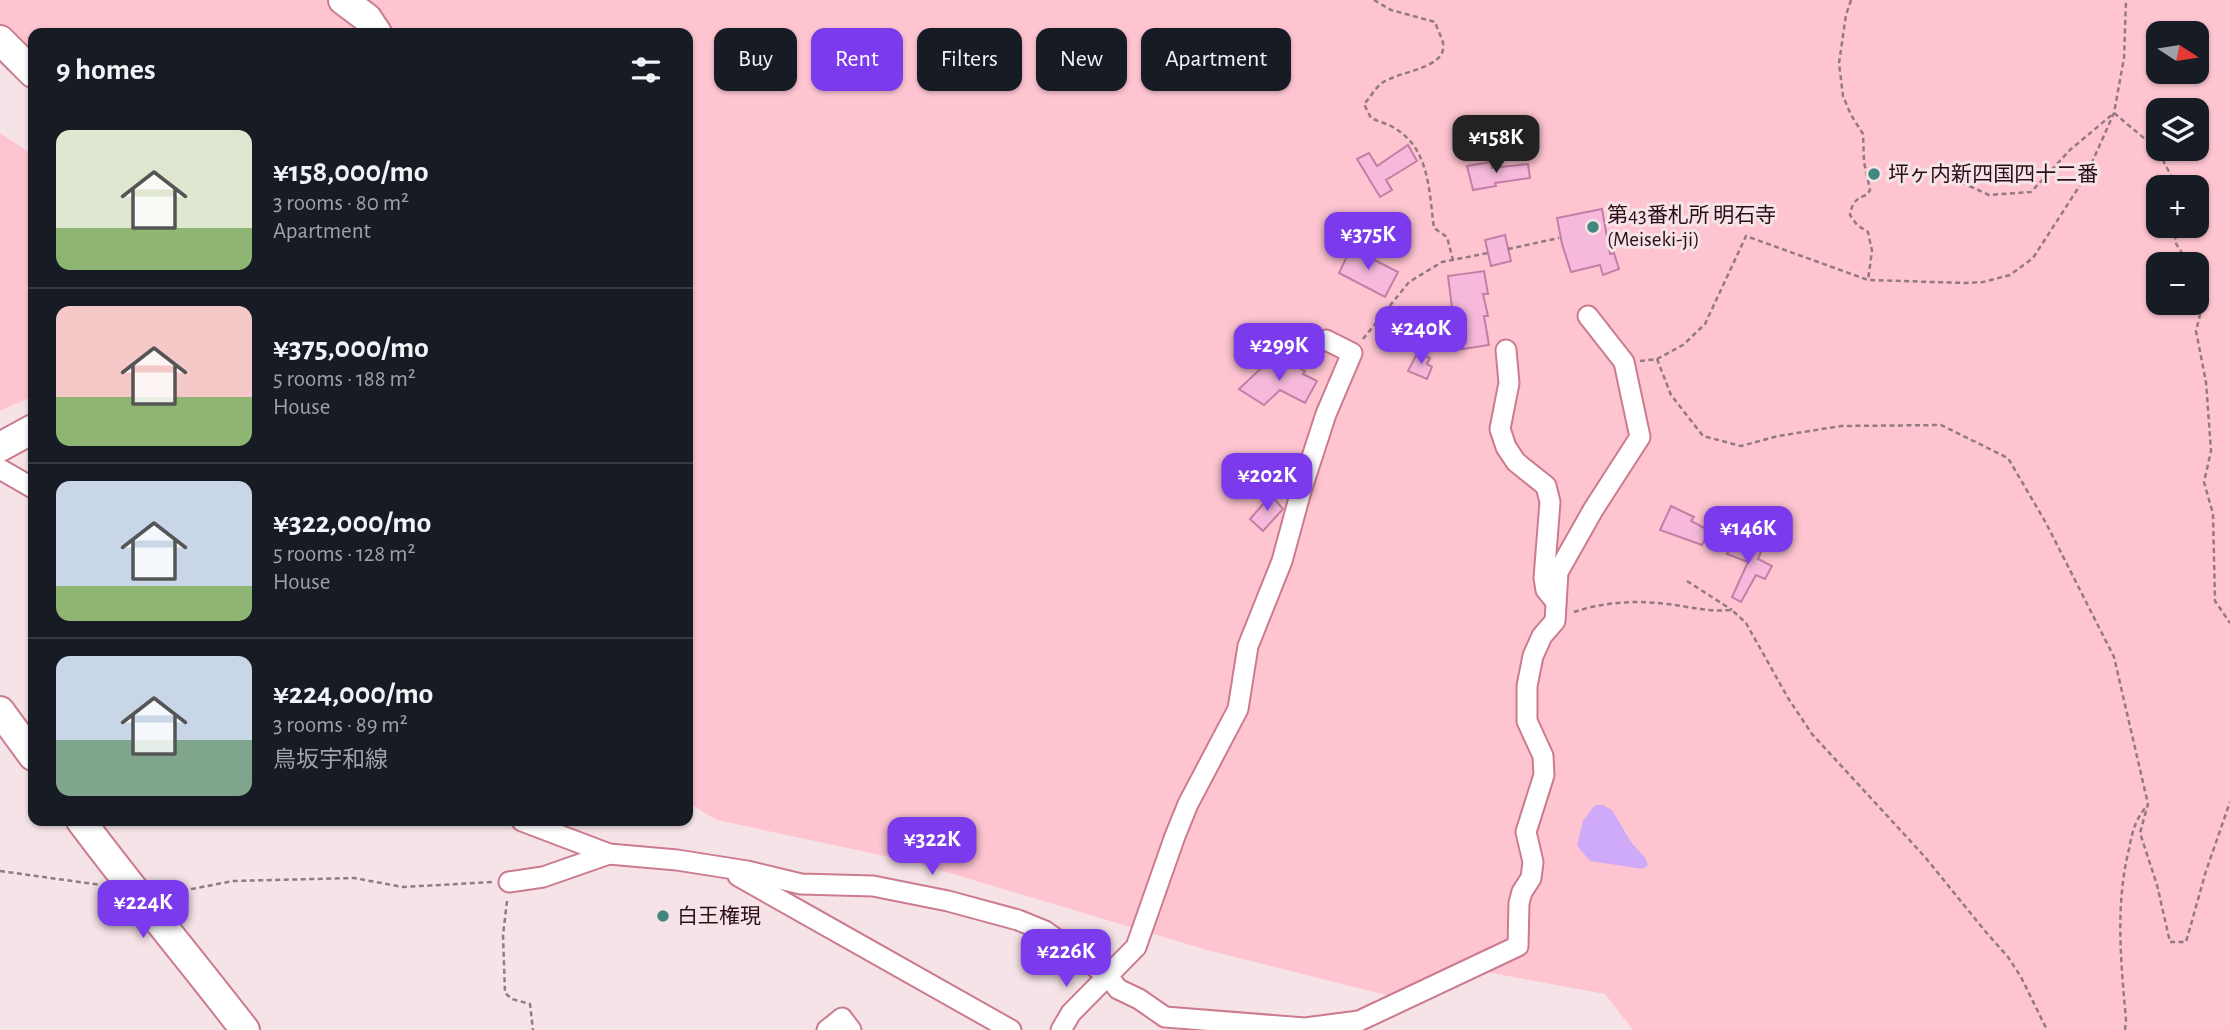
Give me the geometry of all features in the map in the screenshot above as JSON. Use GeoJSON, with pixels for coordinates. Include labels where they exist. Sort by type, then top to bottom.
{"type":"FeatureCollection","features":[{"type":"Feature","properties":{"kind":"main road"},"geometry":{"type":"LineString","coordinates":[[343,0],[367,18],[374,28]]}},
{"type":"Feature","properties":{"kind":"main road"},"geometry":{"type":"LineString","coordinates":[[0,40],[28,68]]}},
{"type":"Feature","properties":{"kind":"main road"},"geometry":{"type":"LineString","coordinates":[[0,447],[28,432]]}},
{"type":"Feature","properties":{"kind":"main road"},"geometry":{"type":"LineString","coordinates":[[0,710],[28,748]]}},
{"type":"Feature","properties":{"kind":"main road"},"geometry":{"type":"LineString","coordinates":[[85,826],[246,1030]]}},
{"type":"Feature","properties":{"kind":"street"},"geometry":{"type":"LineString","coordinates":[[535,826],[609,854],[677,860],[747,871],[801,884],[873,886],[947,901],[1018,920],[1045,931],[1108,976],[1118,989],[1139,999],[1165,1017],[1305,1028],[1359,1021],[1518,946],[1519,903],[1531,878],[1533,862],[1526,832],[1544,775],[1543,756],[1527,721],[1527,687],[1533,656],[1555,612],[1558,572],[1593,510],[1640,437],[1624,362],[1588,316]]}},
{"type":"Feature","properties":{"kind":"street"},"geometry":{"type":"LineString","coordinates":[[1060,1030],[1071,1013],[1136,947],[1188,804],[1238,709],[1248,646],[1282,561],[1326,414],[1352,353],[1326,340]]}},
{"type":"Feature","properties":{"kind":"street"},"geometry":{"type":"LineString","coordinates":[[1506,351],[1509,383],[1500,429],[1506,447],[1516,461],[1546,486],[1549,502],[1544,578],[1555,612]]}},
{"type":"Feature","properties":{"kind":"street"},"geometry":{"type":"LineString","coordinates":[[0,469],[28,485]]}},
{"type":"Feature","properties":{"kind":"street"},"geometry":{"type":"LineString","coordinates":[[509,882],[543,877],[609,854]]}},
{"type":"Feature","properties":{"kind":"street"},"geometry":{"type":"LineString","coordinates":[[725,869],[1011,1030]]}},
{"type":"Feature","properties":{"kind":"street"},"geometry":{"type":"LineString","coordinates":[[827,1030],[842,1018],[850,1030]]}},
{"type":"Feature","properties":{"kind":"path"},"geometry":{"type":"LineString","coordinates":[[1374,0],[1391,10],[1435,22],[1444,45],[1440,58],[1381,83],[1364,104],[1371,118],[1397,130],[1417,149],[1426,171],[1434,228],[1447,237],[1453,260]]}},
{"type":"Feature","properties":{"kind":"path"},"geometry":{"type":"LineString","coordinates":[[1851,0],[1846,15],[1839,63],[1843,96],[1863,134],[1864,162],[1870,190],[1851,205],[1850,215],[1857,225],[1868,233],[1872,251],[1868,280]]}},
{"type":"Feature","properties":{"kind":"path"},"geometry":{"type":"LineString","coordinates":[[1624,362],[1657,359],[1683,345],[1705,324],[1746,236],[1868,280],[1966,284],[2010,275],[2033,258],[2086,176],[2114,113],[2124,58],[2126,0]]}},
{"type":"Feature","properties":{"kind":"path"},"geometry":{"type":"LineString","coordinates":[[1954,179],[1989,195],[2031,192],[2070,150],[2114,113]]}},
{"type":"Feature","properties":{"kind":"path"},"geometry":{"type":"LineString","coordinates":[[2114,113],[2157,149],[2171,175]]}},
{"type":"Feature","properties":{"kind":"path"},"geometry":{"type":"LineString","coordinates":[[1508,249],[1559,238]]}},
{"type":"Feature","properties":{"kind":"path"},"geometry":{"type":"LineString","coordinates":[[1352,353],[1409,282],[1442,262],[1488,253]]}},
{"type":"Feature","properties":{"kind":"path"},"geometry":{"type":"LineString","coordinates":[[2200,315],[2196,331],[2206,382],[2211,452],[2204,482],[2213,514],[2215,601],[2230,623]]}},
{"type":"Feature","properties":{"kind":"path"},"geometry":{"type":"LineString","coordinates":[[1657,359],[1671,396],[1703,436],[1741,446],[1778,436],[1841,426],[1941,425],[2008,458],[2046,523],[2114,657],[2148,804],[2140,833],[2157,885],[2170,942],[2186,942],[2206,871],[2230,802]]}},
{"type":"Feature","properties":{"kind":"path"},"geometry":{"type":"LineString","coordinates":[[1687,581],[1732,610],[1746,623],[1788,698],[1812,734],[1925,858],[2008,957],[2047,1030]]}},
{"type":"Feature","properties":{"kind":"path"},"geometry":{"type":"LineString","coordinates":[[1555,612],[1576,611],[1607,603],[1665,604],[1708,612],[1732,610]]}},
{"type":"Feature","properties":{"kind":"path"},"geometry":{"type":"LineString","coordinates":[[2125,1030],[2119,943],[2123,875],[2133,828],[2148,804]]}},
{"type":"Feature","properties":{"kind":"path"},"geometry":{"type":"LineString","coordinates":[[0,871],[170,895],[233,881],[354,878],[403,887],[509,882],[503,934],[505,993],[512,999],[530,1004],[533,1030]]}},
{"type":"Feature","properties":{"kind":"shaded area"},"geometry":{"type":"Polygon","coordinates":[[[0,0],[2230,0],[2230,1030],[1633,1030],[1605,994],[1465,968],[1390,996],[1207,950],[913,862],[717,820],[693,806],[693,28],[28,28],[28,50],[0,25],[0,0]]]}},
{"type":"Feature","properties":{"kind":"shaded area"},"geometry":{"type":"Polygon","coordinates":[[[0,133],[28,152],[28,398],[0,411],[0,133]]]}},
{"type":"Feature","properties":{"kind":"shaded area"},"geometry":{"type":"Polygon","coordinates":[[[1595,805],[1603,805],[1612,810],[1648,865],[1643,869],[1590,861],[1577,846],[1583,821],[1595,805]]]}},
{"type":"Feature","properties":{"kind":"building"},"geometry":{"type":"Polygon","coordinates":[[[1408,145],[1417,161],[1386,180],[1392,190],[1380,197],[1357,159],[1369,153],[1377,166],[1408,145]]]}},
{"type":"Feature","properties":{"kind":"building"},"geometry":{"type":"Polygon","coordinates":[[[1491,162],[1492,168],[1528,164],[1530,178],[1495,183],[1496,186],[1473,190],[1467,166],[1491,162]]]}},
{"type":"Feature","properties":{"kind":"building"},"geometry":{"type":"Polygon","coordinates":[[[1602,209],[1610,254],[1614,253],[1619,269],[1603,275],[1600,265],[1571,272],[1557,218],[1602,209]]]}},
{"type":"Feature","properties":{"kind":"building"},"geometry":{"type":"Polygon","coordinates":[[[1505,235],[1511,261],[1491,266],[1485,240],[1505,235]]]}},
{"type":"Feature","properties":{"kind":"building"},"geometry":{"type":"Polygon","coordinates":[[[1351,248],[1398,272],[1385,297],[1339,273],[1351,248]]]}},
{"type":"Feature","properties":{"kind":"building"},"geometry":{"type":"Polygon","coordinates":[[[1484,271],[1488,294],[1483,294],[1488,316],[1484,316],[1489,345],[1462,349],[1460,338],[1434,342],[1432,328],[1446,327],[1444,318],[1453,316],[1448,276],[1484,271]]]}},
{"type":"Feature","properties":{"kind":"building"},"geometry":{"type":"Polygon","coordinates":[[[1418,352],[1430,358],[1427,364],[1432,367],[1427,379],[1408,371],[1418,352]]]}},
{"type":"Feature","properties":{"kind":"building"},"geometry":{"type":"Polygon","coordinates":[[[1272,358],[1288,367],[1290,363],[1317,381],[1305,403],[1280,390],[1264,405],[1239,389],[1272,358]]]}},
{"type":"Feature","properties":{"kind":"building"},"geometry":{"type":"Polygon","coordinates":[[[1271,495],[1283,509],[1263,531],[1250,519],[1271,495]]]}},
{"type":"Feature","properties":{"kind":"building"},"geometry":{"type":"Polygon","coordinates":[[[1671,506],[1694,517],[1691,521],[1710,531],[1702,545],[1660,530],[1671,506]]]}},
{"type":"Feature","properties":{"kind":"building"},"geometry":{"type":"Polygon","coordinates":[[[1734,538],[1762,549],[1758,559],[1772,566],[1765,579],[1756,575],[1741,602],[1732,597],[1748,562],[1727,554],[1734,538]]]}},
{"type":"Feature","properties":{"kind":"place","name":"坪ヶ内新四国四十二番"},"geometry":{"type":"Point","coordinates":[1874,174]}},
{"type":"Feature","properties":{"kind":"place","name":"第43番札所 明石寺 (Meiseki-ji)"},"geometry":{"type":"Point","coordinates":[1593,227]}},
{"type":"Feature","properties":{"kind":"place","name":"白王権現"},"geometry":{"type":"Point","coordinates":[663,916]}}]}
